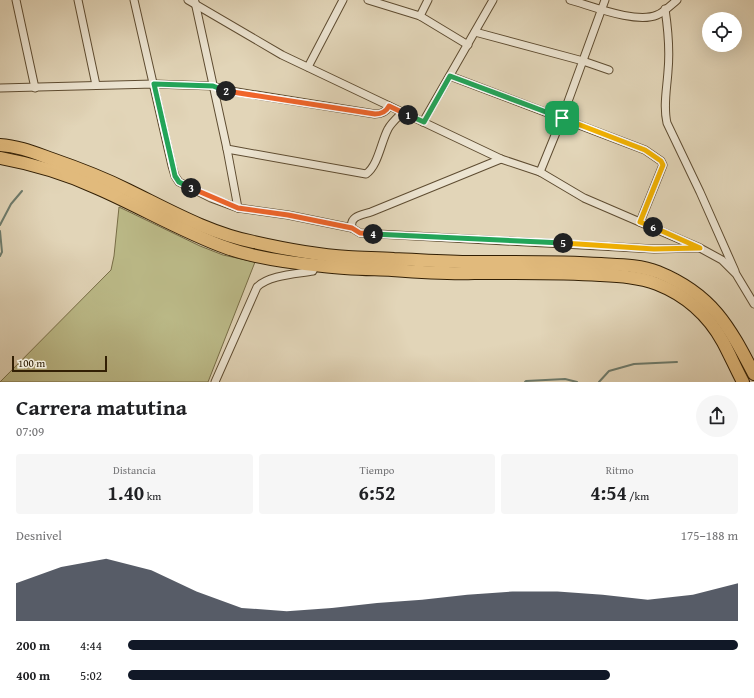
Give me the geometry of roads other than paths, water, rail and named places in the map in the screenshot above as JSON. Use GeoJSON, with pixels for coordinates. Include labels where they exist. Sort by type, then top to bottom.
{"type":"FeatureCollection","features":[{"type":"Feature","properties":{"kind":"highway"},"geometry":{"type":"LineString","coordinates":[[0,145],[26,150],[96,175],[188,220],[230,236],[347,268],[464,273],[527,272],[629,266],[655,271],[676,280],[689,288],[711,306],[721,317],[736,340],[754,374]]}},
{"type":"Feature","properties":{"kind":"highway"},"geometry":{"type":"LineString","coordinates":[[0,158],[36,166],[81,181],[197,236],[228,248],[256,255],[315,259]]}},
{"type":"Feature","properties":{"kind":"highway"},"geometry":{"type":"LineString","coordinates":[[577,268],[646,280],[681,296],[691,303],[710,323],[722,340],[738,380]]}},
{"type":"Feature","properties":{"kind":"street"},"geometry":{"type":"LineString","coordinates":[[16,0],[35,88]]}},
{"type":"Feature","properties":{"kind":"street"},"geometry":{"type":"LineString","coordinates":[[78,0],[96,85]]}},
{"type":"Feature","properties":{"kind":"street"},"geometry":{"type":"LineString","coordinates":[[134,0],[175,176],[179,182],[211,198],[238,208],[288,215],[352,228],[360,233],[588,244],[654,249],[700,248]]}},
{"type":"Feature","properties":{"kind":"street"},"geometry":{"type":"LineString","coordinates":[[188,0],[195,2],[282,55],[501,159],[540,172],[584,198],[700,248],[722,260],[736,274]]}},
{"type":"Feature","properties":{"kind":"street"},"geometry":{"type":"LineString","coordinates":[[308,67],[343,0]]}},
{"type":"Feature","properties":{"kind":"street"},"geometry":{"type":"LineString","coordinates":[[368,0],[420,16],[468,44]]}},
{"type":"Feature","properties":{"kind":"street"},"geometry":{"type":"LineString","coordinates":[[420,16],[428,0]]}},
{"type":"Feature","properties":{"kind":"street"},"geometry":{"type":"LineString","coordinates":[[424,122],[493,0]]}},
{"type":"Feature","properties":{"kind":"street"},"geometry":{"type":"LineString","coordinates":[[570,0],[635,18],[658,15],[677,0]]}},
{"type":"Feature","properties":{"kind":"street"},"geometry":{"type":"LineString","coordinates":[[540,172],[562,118],[605,0]]}},
{"type":"Feature","properties":{"kind":"street"},"geometry":{"type":"LineString","coordinates":[[195,2],[238,208]]}},
{"type":"Feature","properties":{"kind":"street"},"geometry":{"type":"LineString","coordinates":[[665,9],[668,29],[668,69],[664,112],[667,123],[700,192],[736,274],[754,304]]}},
{"type":"Feature","properties":{"kind":"street"},"geometry":{"type":"LineString","coordinates":[[475,32],[582,61],[609,70]]}},
{"type":"Feature","properties":{"kind":"street"},"geometry":{"type":"LineString","coordinates":[[450,76],[645,150],[661,161],[663,165],[640,222]]}},
{"type":"Feature","properties":{"kind":"street"},"geometry":{"type":"LineString","coordinates":[[0,88],[154,84],[213,86],[225,90],[375,114],[384,112],[389,106]]}},
{"type":"Feature","properties":{"kind":"street"},"geometry":{"type":"LineString","coordinates":[[227,150],[366,174],[371,171],[388,127],[403,112]]}},
{"type":"Feature","properties":{"kind":"street"},"geometry":{"type":"LineString","coordinates":[[352,228],[352,220],[358,216],[501,159]]}},
{"type":"Feature","properties":{"kind":"street"},"geometry":{"type":"LineString","coordinates":[[216,382],[258,287],[263,281],[313,271],[315,259]]}},
{"type":"Feature","properties":{"kind":"waterway"},"geometry":{"type":"LineString","coordinates":[[0,225],[11,204],[22,191]]}},
{"type":"Feature","properties":{"kind":"waterway"},"geometry":{"type":"LineString","coordinates":[[0,231],[2,252],[0,256]]}},
{"type":"Feature","properties":{"kind":"waterway"},"geometry":{"type":"LineString","coordinates":[[599,382],[609,371],[634,364],[677,362]]}},
{"type":"Feature","properties":{"kind":"waterway"},"geometry":{"type":"LineString","coordinates":[[525,382],[565,379],[577,382]]}}]}
